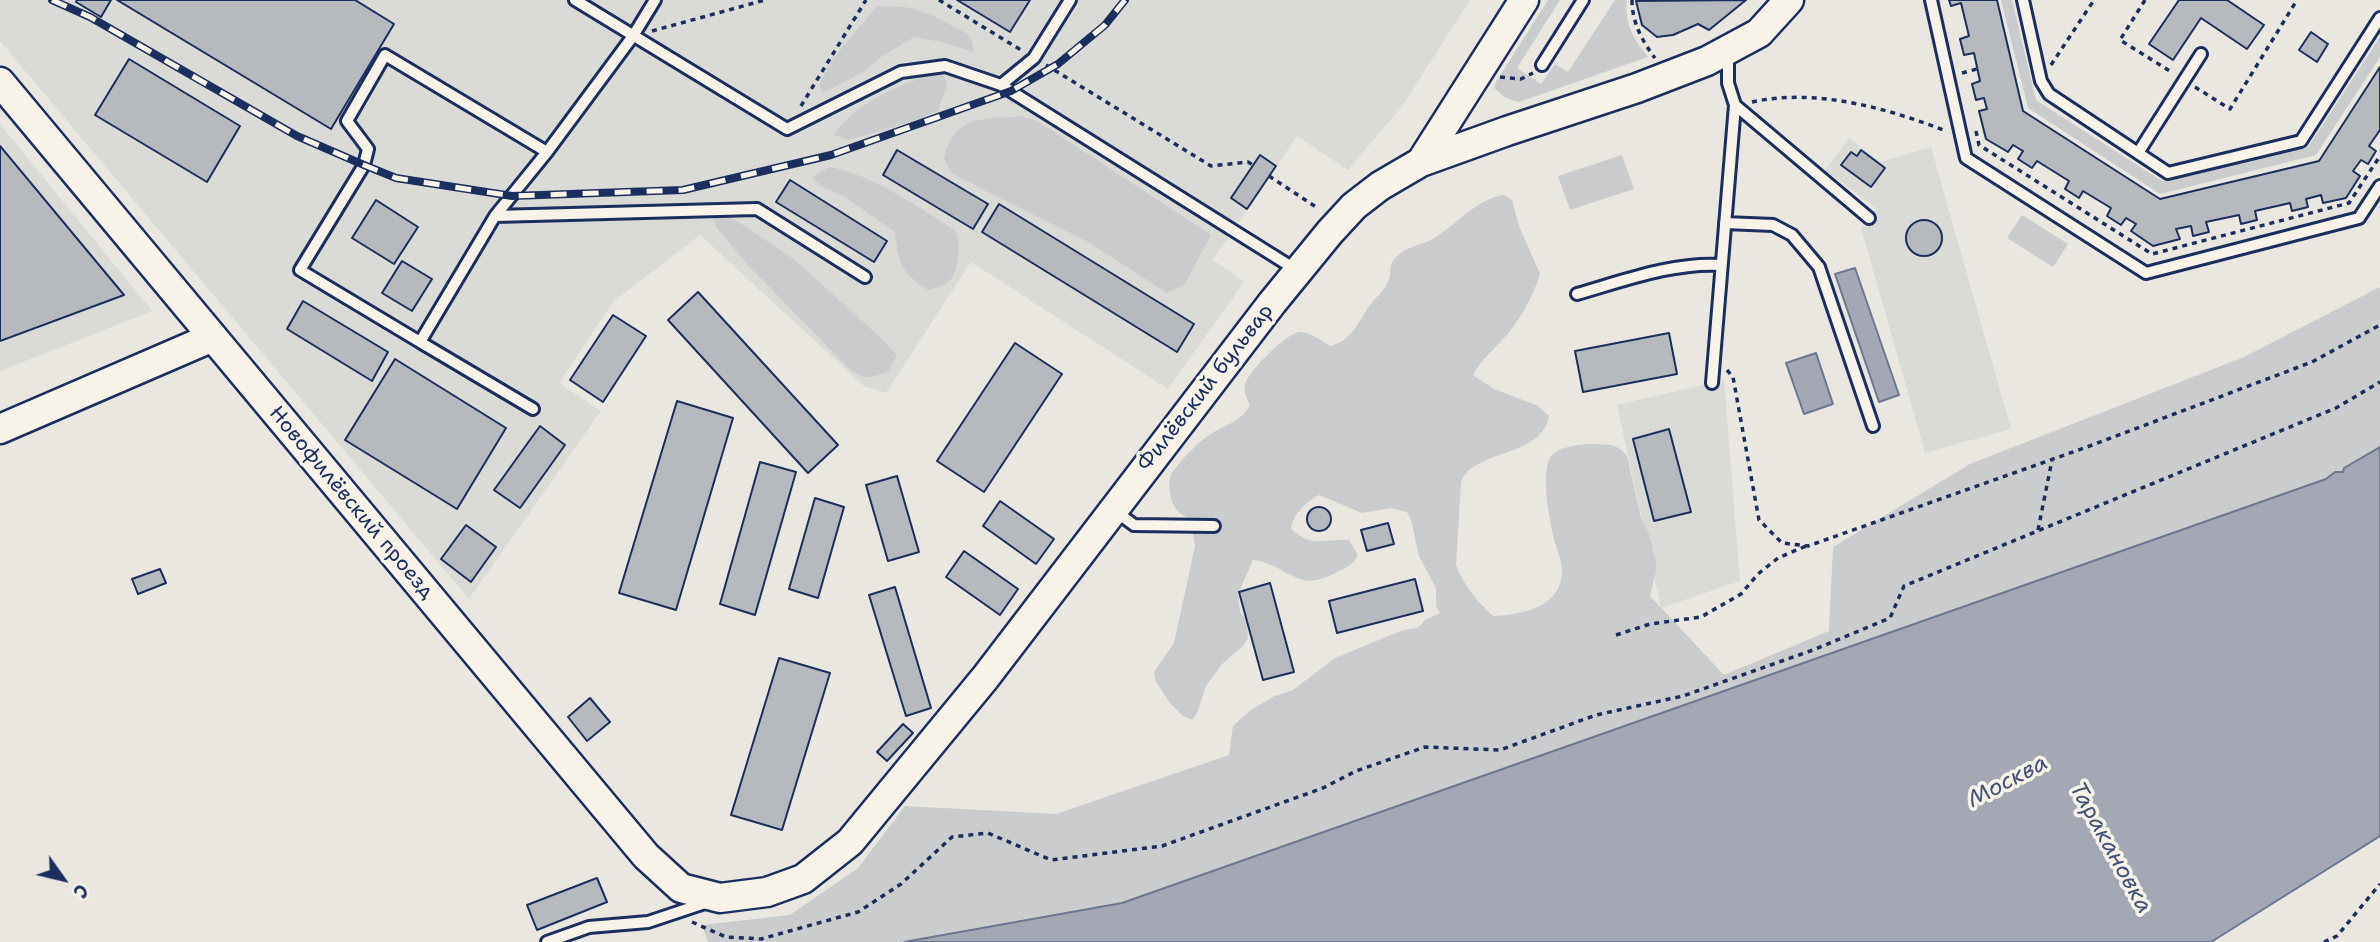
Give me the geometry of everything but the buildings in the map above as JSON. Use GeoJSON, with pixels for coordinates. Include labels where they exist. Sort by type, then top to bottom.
{"type":"FeatureCollection","features":[{"type":"Feature","properties":{"kind":"street"},"geometry":{"type":"LineString","coordinates":[[1421,162],[1524,0]]}},
{"type":"Feature","properties":{"kind":"street","name":"Филёвский бульвар"},"geometry":{"type":"LineString","coordinates":[[720,898],[766,892],[803,879],[850,842],[985,678],[1112,509],[1298,271],[1354,206],[1380,186],[1421,162],[1637,88],[1728,51],[1759,33],[1788,0]]}},
{"type":"Feature","properties":{"kind":"street","name":"Новофилёвский проезд"},"geometry":{"type":"LineString","coordinates":[[0,82],[646,856],[681,888],[720,898]]}},
{"type":"Feature","properties":{"kind":"street"},"geometry":{"type":"LineString","coordinates":[[0,429],[213,337]]}},
{"type":"Feature","properties":{"kind":"lane"},"geometry":{"type":"LineString","coordinates":[[575,0],[787,129],[901,72],[945,66],[1001,85],[1298,271]]}},
{"type":"Feature","properties":{"kind":"lane"},"geometry":{"type":"LineString","coordinates":[[420,342],[495,216],[547,152],[633,36],[655,0]]}},
{"type":"Feature","properties":{"kind":"lane"},"geometry":{"type":"LineString","coordinates":[[1001,85],[1034,58],[1070,0]]}},
{"type":"Feature","properties":{"kind":"lane"},"geometry":{"type":"LineString","coordinates":[[1542,65],[1583,0]]}},
{"type":"Feature","properties":{"kind":"lane"},"geometry":{"type":"LineString","coordinates":[[1931,0],[1966,158],[2146,273],[2359,218],[2380,186]]}},
{"type":"Feature","properties":{"kind":"lane"},"geometry":{"type":"LineString","coordinates":[[2023,0],[2041,81],[2049,94],[2168,173],[2301,141],[2380,18]]}},
{"type":"Feature","properties":{"kind":"lane"},"geometry":{"type":"LineString","coordinates":[[1712,383],[1735,105],[1728,83],[1728,51]]}},
{"type":"Feature","properties":{"kind":"lane"},"geometry":{"type":"LineString","coordinates":[[2138,153],[2201,54]]}},
{"type":"Feature","properties":{"kind":"lane"},"geometry":{"type":"LineString","coordinates":[[533,409],[300,270],[364,165],[368,149],[347,121],[385,55],[547,152]]}},
{"type":"Feature","properties":{"kind":"lane"},"geometry":{"type":"LineString","coordinates":[[1735,105],[1869,218]]}},
{"type":"Feature","properties":{"kind":"lane"},"geometry":{"type":"LineString","coordinates":[[495,216],[757,209],[865,277]]}},
{"type":"Feature","properties":{"kind":"lane"},"geometry":{"type":"LineString","coordinates":[[1725,223],[1773,225],[1792,235],[1819,267],[1873,426]]}},
{"type":"Feature","properties":{"kind":"lane"},"geometry":{"type":"LineString","coordinates":[[1577,294],[1646,274],[1701,264],[1721,265]]}},
{"type":"Feature","properties":{"kind":"lane"},"geometry":{"type":"LineString","coordinates":[[1112,509],[1134,525],[1214,526]]}},
{"type":"Feature","properties":{"kind":"lane"},"geometry":{"type":"LineString","coordinates":[[547,942],[589,927],[648,922],[720,898]]}},
{"type":"Feature","properties":{"kind":"path"},"geometry":{"type":"LineString","coordinates":[[633,36],[765,0]]}},
{"type":"Feature","properties":{"kind":"path"},"geometry":{"type":"LineString","coordinates":[[787,129],[866,0]]}},
{"type":"Feature","properties":{"kind":"path"},"geometry":{"type":"LineString","coordinates":[[939,0],[1211,166],[1248,162],[1253,165]]}},
{"type":"Feature","properties":{"kind":"path"},"geometry":{"type":"LineString","coordinates":[[1632,0],[1632,9],[1642,41],[1655,58]]}},
{"type":"Feature","properties":{"kind":"path"},"geometry":{"type":"LineString","coordinates":[[2041,81],[2094,0]]}},
{"type":"Feature","properties":{"kind":"path"},"geometry":{"type":"LineString","coordinates":[[1960,64],[1964,82]]}},
{"type":"Feature","properties":{"kind":"path"},"geometry":{"type":"LineString","coordinates":[[1491,76],[1521,79],[1532,75],[1542,65]]}},
{"type":"Feature","properties":{"kind":"path"},"geometry":{"type":"LineString","coordinates":[[1962,73],[1977,69]]}},
{"type":"Feature","properties":{"kind":"path"},"geometry":{"type":"LineString","coordinates":[[1735,105],[1777,96],[1847,102],[1925,123],[1961,137]]}},
{"type":"Feature","properties":{"kind":"path"},"geometry":{"type":"LineString","coordinates":[[1974,123],[1979,145],[2152,254],[2349,204],[2380,157],[2374,154]]}},
{"type":"Feature","properties":{"kind":"path"},"geometry":{"type":"LineString","coordinates":[[1997,156],[2001,148]]}},
{"type":"Feature","properties":{"kind":"path"},"geometry":{"type":"LineString","coordinates":[[2017,169],[2021,161]]}},
{"type":"Feature","properties":{"kind":"path"},"geometry":{"type":"LineString","coordinates":[[1269,176],[1319,209]]}},
{"type":"Feature","properties":{"kind":"path"},"geometry":{"type":"LineString","coordinates":[[2063,198],[2068,191]]}},
{"type":"Feature","properties":{"kind":"path"},"geometry":{"type":"LineString","coordinates":[[2328,202],[2330,208]]}},
{"type":"Feature","properties":{"kind":"path"},"geometry":{"type":"LineString","coordinates":[[2296,210],[2297,217]]}},
{"type":"Feature","properties":{"kind":"path"},"geometry":{"type":"LineString","coordinates":[[2105,225],[2109,218]]}},
{"type":"Feature","properties":{"kind":"path"},"geometry":{"type":"LineString","coordinates":[[2244,223],[2246,230]]}},
{"type":"Feature","properties":{"kind":"path"},"geometry":{"type":"LineString","coordinates":[[2198,234],[2199,242]]}},
{"type":"Feature","properties":{"kind":"path"},"geometry":{"type":"LineString","coordinates":[[2136,244],[2140,237]]}},
{"type":"Feature","properties":{"kind":"path"},"geometry":{"type":"LineString","coordinates":[[1616,635],[1650,624],[1701,617],[1741,594],[1758,574],[1778,558],[2052,460],[2312,362],[2380,325]]}},
{"type":"Feature","properties":{"kind":"path"},"geometry":{"type":"LineString","coordinates":[[1713,356],[1733,377],[1759,520],[1782,543],[1808,546]]}},
{"type":"Feature","properties":{"kind":"path"},"geometry":{"type":"LineString","coordinates":[[687,920],[726,937],[761,939],[858,912],[901,884],[952,837],[988,833],[1051,860],[1162,846],[1323,788],[1356,771],[1425,747],[1500,750],[1596,715],[1683,695],[1813,650],[1890,618],[1904,586],[2336,408],[2380,382]]}},
{"type":"Feature","properties":{"kind":"path"},"geometry":{"type":"LineString","coordinates":[[2038,531],[2052,460]]}},
{"type":"Feature","properties":{"kind":"path"},"geometry":{"type":"LineString","coordinates":[[2324,942],[2337,936],[2380,884]]}},
{"type":"Feature","properties":{"kind":"shaded area"},"geometry":{"type":"Polygon","coordinates":[[[0,0],[1470,0],[1403,105],[1348,170],[1297,136],[1213,260],[1244,282],[1168,389],[971,262],[886,393],[864,386],[700,235],[613,302],[559,383],[601,411],[469,599],[0,41],[0,0]]]}},
{"type":"Feature","properties":{"kind":"shaded area"},"geometry":{"type":"Polygon","coordinates":[[[1548,0],[1560,0],[1517,68],[1541,84],[1555,64],[1568,72],[1615,0],[1627,0],[1626,9],[1631,31],[1648,57],[1519,102],[1506,98],[1494,88],[1496,82],[1548,0]]]}},
{"type":"Feature","properties":{"kind":"shaded area"},"geometry":{"type":"Polygon","coordinates":[[[2001,0],[2012,0],[2036,100],[2162,181],[2308,147],[2380,37],[2380,57],[2316,155],[2160,194],[2028,108],[2001,0]]]}},
{"type":"Feature","properties":{"kind":"shaded area"},"geometry":{"type":"Polygon","coordinates":[[[877,6],[906,7],[932,15],[966,33],[972,41],[974,52],[914,37],[881,57],[865,71],[823,93],[819,85],[831,61],[877,6]]]}},
{"type":"Feature","properties":{"kind":"shaded area"},"geometry":{"type":"Polygon","coordinates":[[[935,73],[944,76],[947,85],[938,111],[849,140],[834,135],[854,113],[879,96],[935,73]]]}},
{"type":"Feature","properties":{"kind":"shaded area"},"geometry":{"type":"Polygon","coordinates":[[[1021,116],[1039,122],[1211,235],[1184,285],[1167,293],[1088,242],[953,174],[944,159],[949,144],[962,127],[982,119],[1021,116]]]}},
{"type":"Feature","properties":{"kind":"shaded area"},"geometry":{"type":"Polygon","coordinates":[[[0,124],[152,311],[0,371],[0,124]]]}},
{"type":"Feature","properties":{"kind":"shaded area"},"geometry":{"type":"Polygon","coordinates":[[[1849,138],[1881,162],[1931,147],[2011,429],[1925,453],[1861,228],[1876,208],[1825,170],[1849,138]]]}},
{"type":"Feature","properties":{"kind":"shaded area"},"geometry":{"type":"Polygon","coordinates":[[[1622,155],[1634,189],[1570,210],[1558,176],[1622,155]]]}},
{"type":"Feature","properties":{"kind":"shaded area"},"geometry":{"type":"Polygon","coordinates":[[[829,167],[878,184],[955,230],[958,256],[949,281],[928,290],[912,278],[902,267],[895,232],[845,197],[819,185],[813,177],[829,167]]]}},
{"type":"Feature","properties":{"kind":"shaded area"},"geometry":{"type":"Polygon","coordinates":[[[1504,195],[1512,200],[1519,226],[1540,274],[1519,318],[1473,375],[1494,389],[1536,405],[1549,416],[1544,430],[1534,439],[1479,464],[1468,471],[1461,482],[1456,565],[1472,593],[1493,616],[1516,614],[1538,607],[1548,601],[1560,583],[1562,566],[1551,527],[1546,493],[1548,461],[1552,455],[1561,449],[1578,445],[1612,446],[1627,456],[1641,518],[1649,534],[1656,561],[1650,596],[1724,675],[1829,631],[1833,547],[1970,464],[2244,357],[2380,287],[2380,447],[2345,468],[2343,472],[2335,472],[2327,479],[1122,903],[904,942],[708,942],[702,925],[790,915],[858,868],[905,806],[1056,814],[1229,755],[1233,726],[1252,709],[1275,696],[1293,690],[1335,658],[1401,631],[1419,627],[1425,620],[1440,613],[1436,606],[1436,588],[1419,556],[1407,512],[1390,508],[1362,513],[1319,495],[1301,509],[1294,518],[1291,529],[1313,541],[1349,540],[1358,555],[1354,561],[1337,572],[1312,581],[1302,580],[1276,567],[1253,560],[1238,594],[1248,638],[1243,646],[1222,664],[1206,686],[1192,720],[1183,716],[1170,703],[1155,680],[1154,672],[1174,643],[1195,546],[1190,519],[1174,507],[1171,499],[1169,487],[1172,473],[1201,441],[1238,419],[1246,411],[1250,405],[1245,384],[1253,371],[1278,345],[1300,332],[1312,335],[1330,346],[1338,343],[1354,330],[1385,287],[1392,262],[1398,255],[1436,237],[1486,201],[1504,195]]]}},
{"type":"Feature","properties":{"kind":"shaded area"},"geometry":{"type":"Polygon","coordinates":[[[722,215],[731,217],[795,260],[882,339],[897,355],[889,371],[867,377],[848,368],[748,265],[716,227],[713,219],[722,215]]]}},
{"type":"Feature","properties":{"kind":"shaded area"},"geometry":{"type":"Polygon","coordinates":[[[2022,215],[2068,244],[2053,267],[2007,238],[2022,215]]]}},
{"type":"Feature","properties":{"kind":"shaded area"},"geometry":{"type":"Polygon","coordinates":[[[1724,380],[1740,581],[1661,608],[1617,405],[1724,380]]]}},
{"type":"Feature","properties":{"kind":"water"},"geometry":{"type":"Polygon","coordinates":[[[1855,268],[1899,395],[1879,402],[1835,274],[1855,268]]]}},
{"type":"Feature","properties":{"kind":"water"},"geometry":{"type":"Polygon","coordinates":[[[1816,353],[1833,404],[1804,414],[1786,363],[1816,353]]]}},
{"type":"Feature","properties":{"kind":"water"},"geometry":{"type":"Polygon","coordinates":[[[2380,447],[2380,836],[2211,942],[904,942],[1122,903],[2326,479],[2335,472],[2343,472],[2344,468],[2380,447]]]}},
{"type":"Feature","properties":{"kind":"railway"},"geometry":{"type":"LineString","coordinates":[[52,0],[90,17],[297,136],[364,165],[396,178],[512,196],[683,190],[831,155],[1011,91],[1058,64],[1105,25],[1125,0]]}},
{"type":"Feature","properties":{"kind":"water label","name":"Москва"},"geometry":{"type":"Point","coordinates":[2008,782]}},
{"type":"Feature","properties":{"kind":"water label","name":"Таракановка"},"geometry":{"type":"Point","coordinates":[2110,848]}}]}
